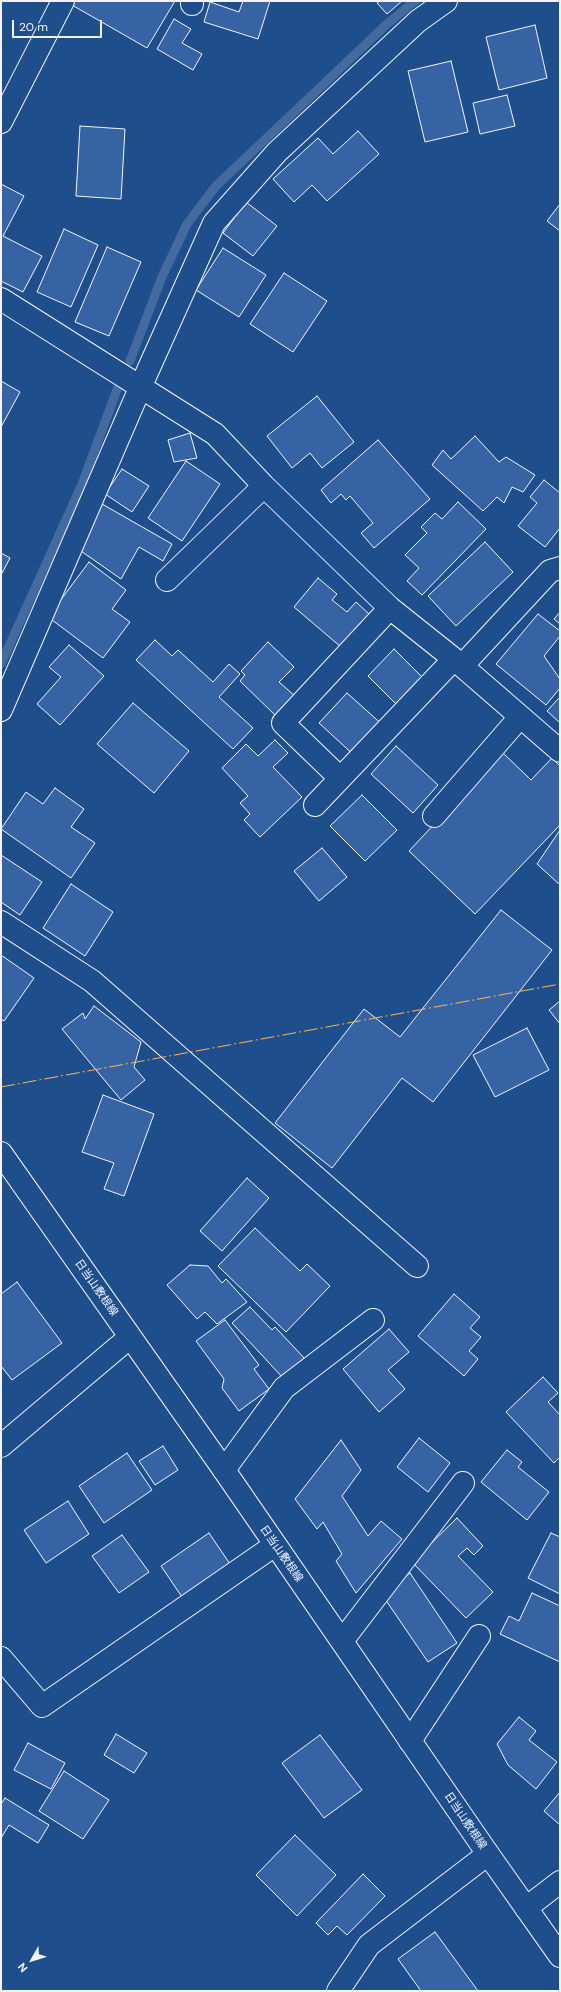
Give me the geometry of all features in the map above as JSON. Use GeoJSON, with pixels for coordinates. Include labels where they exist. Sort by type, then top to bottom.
{"type":"FeatureCollection","features":[{"type":"Feature","properties":{"kind":"street"},"geometry":{"type":"LineString","coordinates":[[1,122],[63,1]]}},
{"type":"Feature","properties":{"kind":"street"},"geometry":{"type":"LineString","coordinates":[[1,710],[140,388],[214,223],[277,152],[418,21],[446,1]]}},
{"type":"Feature","properties":{"kind":"street"},"geometry":{"type":"LineString","coordinates":[[1,299],[215,434],[264,486],[390,608],[458,663],[560,751]]}},
{"type":"Feature","properties":{"kind":"street"},"geometry":{"type":"LineString","coordinates":[[167,580],[264,486]]}},
{"type":"Feature","properties":{"kind":"street"},"geometry":{"type":"LineString","coordinates":[[315,805],[340,778],[550,571],[560,568]]}},
{"type":"Feature","properties":{"kind":"street"},"geometry":{"type":"LineString","coordinates":[[340,778],[283,723],[390,608]]}},
{"type":"Feature","properties":{"kind":"street"},"geometry":{"type":"LineString","coordinates":[[434,816],[520,717]]}},
{"type":"Feature","properties":{"kind":"street"},"geometry":{"type":"LineString","coordinates":[[1,922],[92,981],[417,1266]]}},
{"type":"Feature","properties":{"kind":"street","name":"日当山敷根線"},"geometry":{"type":"LineString","coordinates":[[1,1153],[224,1470],[488,1854],[560,1956]]}},
{"type":"Feature","properties":{"kind":"street"},"geometry":{"type":"LineString","coordinates":[[224,1470],[284,1388],[373,1320]]}},
{"type":"Feature","properties":{"kind":"street"},"geometry":{"type":"LineString","coordinates":[[1,1446],[130,1337]]}},
{"type":"Feature","properties":{"kind":"street"},"geometry":{"type":"LineString","coordinates":[[342,1641],[462,1483]]}},
{"type":"Feature","properties":{"kind":"street"},"geometry":{"type":"LineString","coordinates":[[1,1658],[42,1706],[275,1545]]}},
{"type":"Feature","properties":{"kind":"street"},"geometry":{"type":"LineString","coordinates":[[410,1741],[479,1636]]}},
{"type":"Feature","properties":{"kind":"street"},"geometry":{"type":"LineString","coordinates":[[338,1991],[369,1945],[488,1854]]}},
{"type":"Feature","properties":{"kind":"street"},"geometry":{"type":"LineString","coordinates":[[526,1908],[560,1882]]}},
{"type":"Feature","properties":{"kind":"building"},"geometry":{"type":"Polygon","coordinates":[[[75,1],[175,1],[147,48],[72,5],[75,1]]]}},
{"type":"Feature","properties":{"kind":"building"},"geometry":{"type":"Polygon","coordinates":[[[243,1],[270,1],[258,39],[204,22],[210,2],[239,12],[243,1]]]}},
{"type":"Feature","properties":{"kind":"building"},"geometry":{"type":"Polygon","coordinates":[[[380,1],[402,1],[387,14],[377,3],[380,1]]]}},
{"type":"Feature","properties":{"kind":"building"},"geometry":{"type":"Polygon","coordinates":[[[174,19],[191,29],[182,43],[202,54],[193,70],[157,49],[174,19]]]}},
{"type":"Feature","properties":{"kind":"building"},"geometry":{"type":"Polygon","coordinates":[[[535,25],[547,78],[499,90],[486,37],[535,25]]]}},
{"type":"Feature","properties":{"kind":"building"},"geometry":{"type":"Polygon","coordinates":[[[451,61],[468,132],[425,142],[408,71],[451,61]]]}},
{"type":"Feature","properties":{"kind":"building"},"geometry":{"type":"Polygon","coordinates":[[[507,95],[515,126],[480,134],[473,103],[507,95]]]}},
{"type":"Feature","properties":{"kind":"building"},"geometry":{"type":"Polygon","coordinates":[[[80,126],[125,129],[121,199],[76,196],[80,126]]]}},
{"type":"Feature","properties":{"kind":"building"},"geometry":{"type":"Polygon","coordinates":[[[358,131],[379,154],[327,201],[312,185],[294,202],[273,179],[318,138],[333,154],[358,131]]]}},
{"type":"Feature","properties":{"kind":"building"},"geometry":{"type":"Polygon","coordinates":[[[1,184],[24,196],[3,236],[42,256],[23,292],[1,281],[1,184]]]}},
{"type":"Feature","properties":{"kind":"building"},"geometry":{"type":"Polygon","coordinates":[[[246,202],[277,226],[253,256],[223,233],[246,202]]]}},
{"type":"Feature","properties":{"kind":"building"},"geometry":{"type":"Polygon","coordinates":[[[560,204],[560,231],[547,221],[560,204]]]}},
{"type":"Feature","properties":{"kind":"building"},"geometry":{"type":"Polygon","coordinates":[[[64,229],[98,245],[71,307],[37,292],[64,229]]]}},
{"type":"Feature","properties":{"kind":"building"},"geometry":{"type":"Polygon","coordinates":[[[107,247],[141,262],[109,336],[75,322],[107,247]]]}},
{"type":"Feature","properties":{"kind":"building"},"geometry":{"type":"Polygon","coordinates":[[[223,248],[266,275],[239,317],[196,290],[223,248]]]}},
{"type":"Feature","properties":{"kind":"building"},"geometry":{"type":"Polygon","coordinates":[[[284,273],[327,301],[293,352],[250,324],[284,273]]]}},
{"type":"Feature","properties":{"kind":"building"},"geometry":{"type":"Polygon","coordinates":[[[1,381],[20,392],[1,427],[1,381]]]}},
{"type":"Feature","properties":{"kind":"building"},"geometry":{"type":"Polygon","coordinates":[[[317,396],[354,442],[322,468],[310,453],[292,468],[267,436],[317,396]]]}},
{"type":"Feature","properties":{"kind":"building"},"geometry":{"type":"Polygon","coordinates":[[[190,433],[197,458],[174,462],[168,440],[190,433]]]}},
{"type":"Feature","properties":{"kind":"building"},"geometry":{"type":"Polygon","coordinates":[[[475,436],[499,462],[506,457],[535,475],[523,492],[512,487],[504,503],[497,497],[483,511],[432,465],[443,450],[451,459],[475,436]]]}},
{"type":"Feature","properties":{"kind":"building"},"geometry":{"type":"Polygon","coordinates":[[[378,440],[430,499],[374,548],[361,533],[373,523],[350,496],[346,500],[341,494],[331,503],[321,490],[378,440]]]}},
{"type":"Feature","properties":{"kind":"building"},"geometry":{"type":"Polygon","coordinates":[[[186,461],[220,484],[182,541],[148,518],[186,461]]]}},
{"type":"Feature","properties":{"kind":"building"},"geometry":{"type":"Polygon","coordinates":[[[122,469],[149,486],[132,512],[105,494],[122,469]]]}},
{"type":"Feature","properties":{"kind":"building"},"geometry":{"type":"Polygon","coordinates":[[[544,480],[560,493],[560,528],[545,547],[518,526],[537,503],[530,497],[544,480]]]}},
{"type":"Feature","properties":{"kind":"building"},"geometry":{"type":"Polygon","coordinates":[[[458,502],[486,529],[422,595],[407,581],[419,568],[405,555],[427,533],[421,527],[435,513],[442,519],[458,502]]]}},
{"type":"Feature","properties":{"kind":"building"},"geometry":{"type":"Polygon","coordinates":[[[102,504],[172,544],[163,561],[139,547],[121,579],[81,551],[102,504]]]}},
{"type":"Feature","properties":{"kind":"building"},"geometry":{"type":"Polygon","coordinates":[[[485,542],[513,572],[456,626],[428,596],[485,542]]]}},
{"type":"Feature","properties":{"kind":"building"},"geometry":{"type":"Polygon","coordinates":[[[1,553],[10,558],[1,575],[1,553]]]}},
{"type":"Feature","properties":{"kind":"building"},"geometry":{"type":"Polygon","coordinates":[[[89,562],[126,590],[112,609],[130,622],[103,658],[48,617],[89,562]]]}},
{"type":"Feature","properties":{"kind":"building"},"geometry":{"type":"Polygon","coordinates":[[[318,578],[337,594],[332,600],[347,612],[356,602],[369,614],[341,647],[294,607],[318,578]]]}},
{"type":"Feature","properties":{"kind":"building"},"geometry":{"type":"Polygon","coordinates":[[[560,612],[560,624],[554,619],[560,612]]]}},
{"type":"Feature","properties":{"kind":"building"},"geometry":{"type":"Polygon","coordinates":[[[538,614],[560,631],[560,636],[544,656],[560,679],[560,688],[546,705],[496,664],[538,614]]]}},
{"type":"Feature","properties":{"kind":"building"},"geometry":{"type":"Polygon","coordinates":[[[155,640],[172,656],[178,650],[213,682],[229,664],[240,674],[219,697],[253,728],[233,749],[136,660],[155,640]]]}},
{"type":"Feature","properties":{"kind":"building"},"geometry":{"type":"Polygon","coordinates":[[[268,642],[294,667],[279,682],[296,697],[277,717],[240,681],[245,675],[241,671],[268,642]]]}},
{"type":"Feature","properties":{"kind":"building"},"geometry":{"type":"Polygon","coordinates":[[[69,645],[104,676],[60,725],[37,704],[61,677],[49,667],[69,645]]]}},
{"type":"Feature","properties":{"kind":"building"},"geometry":{"type":"Polygon","coordinates":[[[394,649],[426,681],[400,708],[368,676],[394,649]]]}},
{"type":"Feature","properties":{"kind":"building"},"geometry":{"type":"Polygon","coordinates":[[[347,693],[385,727],[357,758],[319,723],[347,693]]]}},
{"type":"Feature","properties":{"kind":"building"},"geometry":{"type":"Polygon","coordinates":[[[560,697],[560,723],[547,711],[560,697]]]}},
{"type":"Feature","properties":{"kind":"building"},"geometry":{"type":"Polygon","coordinates":[[[133,703],[189,751],[154,793],[97,744],[133,703]]]}},
{"type":"Feature","properties":{"kind":"building"},"geometry":{"type":"Polygon","coordinates":[[[275,740],[288,753],[273,767],[302,797],[260,837],[244,820],[250,814],[240,803],[248,796],[222,768],[246,744],[258,756],[275,740]]]}},
{"type":"Feature","properties":{"kind":"building"},"geometry":{"type":"Polygon","coordinates":[[[396,746],[438,785],[413,813],[371,774],[396,746]]]}},
{"type":"Feature","properties":{"kind":"building"},"geometry":{"type":"Polygon","coordinates":[[[502,752],[531,780],[552,758],[560,766],[560,825],[475,914],[409,851],[502,752]]]}},
{"type":"Feature","properties":{"kind":"building"},"geometry":{"type":"Polygon","coordinates":[[[55,788],[84,809],[71,827],[95,843],[71,878],[1,829],[26,792],[43,804],[55,788]]]}},
{"type":"Feature","properties":{"kind":"building"},"geometry":{"type":"Polygon","coordinates":[[[362,795],[397,830],[365,861],[330,826],[362,795]]]}},
{"type":"Feature","properties":{"kind":"building"},"geometry":{"type":"Polygon","coordinates":[[[560,830],[560,885],[537,864],[560,830]]]}},
{"type":"Feature","properties":{"kind":"building"},"geometry":{"type":"Polygon","coordinates":[[[322,848],[347,877],[319,901],[294,871],[322,848]]]}},
{"type":"Feature","properties":{"kind":"building"},"geometry":{"type":"Polygon","coordinates":[[[1,855],[42,882],[20,915],[1,902],[1,855]]]}},
{"type":"Feature","properties":{"kind":"building"},"geometry":{"type":"Polygon","coordinates":[[[71,884],[113,912],[85,956],[43,928],[71,884]]]}},
{"type":"Feature","properties":{"kind":"building"},"geometry":{"type":"Polygon","coordinates":[[[501,910],[552,950],[433,1102],[402,1078],[332,1168],[275,1123],[364,1009],[400,1037],[501,910]]]}},
{"type":"Feature","properties":{"kind":"building"},"geometry":{"type":"Polygon","coordinates":[[[1,955],[34,978],[4,1021],[1,1019],[1,955]]]}},
{"type":"Feature","properties":{"kind":"building"},"geometry":{"type":"Polygon","coordinates":[[[560,1001],[560,1024],[549,1010],[560,1001]]]}},
{"type":"Feature","properties":{"kind":"building"},"geometry":{"type":"Polygon","coordinates":[[[94,1006],[141,1042],[134,1067],[145,1080],[121,1100],[62,1029],[83,1013],[85,1019],[94,1006]]]}},
{"type":"Feature","properties":{"kind":"building"},"geometry":{"type":"Polygon","coordinates":[[[527,1028],[549,1070],[495,1097],[473,1055],[527,1028]]]}},
{"type":"Feature","properties":{"kind":"building"},"geometry":{"type":"Polygon","coordinates":[[[103,1095],[154,1114],[124,1196],[104,1189],[114,1163],[82,1152],[103,1095]]]}},
{"type":"Feature","properties":{"kind":"building"},"geometry":{"type":"Polygon","coordinates":[[[247,1178],[269,1198],[222,1251],[200,1231],[247,1178]]]}},
{"type":"Feature","properties":{"kind":"building"},"geometry":{"type":"Polygon","coordinates":[[[255,1228],[300,1271],[307,1264],[330,1286],[286,1332],[218,1266],[255,1228]]]}},
{"type":"Feature","properties":{"kind":"building"},"geometry":{"type":"Polygon","coordinates":[[[190,1265],[208,1266],[222,1283],[226,1279],[247,1302],[217,1324],[205,1312],[197,1319],[167,1285],[190,1265]]]}},
{"type":"Feature","properties":{"kind":"building"},"geometry":{"type":"Polygon","coordinates":[[[17,1282],[62,1343],[12,1380],[1,1366],[1,1294],[17,1282]]]}},
{"type":"Feature","properties":{"kind":"building"},"geometry":{"type":"Polygon","coordinates":[[[454,1294],[480,1317],[470,1328],[481,1337],[469,1351],[478,1359],[464,1376],[418,1336],[454,1294]]]}},
{"type":"Feature","properties":{"kind":"building"},"geometry":{"type":"Polygon","coordinates":[[[250,1307],[272,1330],[275,1327],[306,1360],[285,1380],[232,1323],[250,1307]]]}},
{"type":"Feature","properties":{"kind":"building"},"geometry":{"type":"Polygon","coordinates":[[[225,1320],[259,1365],[254,1369],[269,1389],[239,1411],[222,1388],[224,1379],[196,1341],[225,1320]]]}},
{"type":"Feature","properties":{"kind":"building"},"geometry":{"type":"Polygon","coordinates":[[[389,1329],[409,1352],[388,1370],[405,1389],[379,1412],[343,1369],[389,1329]]]}},
{"type":"Feature","properties":{"kind":"building"},"geometry":{"type":"Polygon","coordinates":[[[543,1377],[558,1393],[548,1402],[560,1415],[560,1457],[554,1463],[506,1412],[543,1377]]]}},
{"type":"Feature","properties":{"kind":"building"},"geometry":{"type":"Polygon","coordinates":[[[419,1438],[450,1463],[428,1492],[397,1467],[419,1438]]]}},
{"type":"Feature","properties":{"kind":"building"},"geometry":{"type":"Polygon","coordinates":[[[341,1440],[361,1470],[342,1496],[368,1536],[381,1521],[402,1539],[356,1593],[336,1561],[342,1554],[323,1522],[317,1529],[295,1499],[341,1440]]]}},
{"type":"Feature","properties":{"kind":"building"},"geometry":{"type":"Polygon","coordinates":[[[163,1446],[178,1470],[155,1485],[139,1461],[163,1446]]]}},
{"type":"Feature","properties":{"kind":"building"},"geometry":{"type":"Polygon","coordinates":[[[507,1450],[522,1462],[518,1467],[549,1492],[527,1520],[481,1482],[507,1450]]]}},
{"type":"Feature","properties":{"kind":"building"},"geometry":{"type":"Polygon","coordinates":[[[127,1453],[152,1490],[104,1523],[79,1486],[127,1453]]]}},
{"type":"Feature","properties":{"kind":"building"},"geometry":{"type":"Polygon","coordinates":[[[68,1501],[89,1534],[46,1563],[24,1530],[68,1501]]]}},
{"type":"Feature","properties":{"kind":"building"},"geometry":{"type":"Polygon","coordinates":[[[457,1518],[483,1546],[474,1555],[467,1548],[458,1556],[493,1592],[466,1618],[412,1562],[457,1518]]]}},
{"type":"Feature","properties":{"kind":"building"},"geometry":{"type":"Polygon","coordinates":[[[209,1533],[230,1564],[182,1597],[161,1566],[209,1533]]]}},
{"type":"Feature","properties":{"kind":"building"},"geometry":{"type":"Polygon","coordinates":[[[551,1533],[560,1537],[560,1594],[528,1578],[551,1533]]]}},
{"type":"Feature","properties":{"kind":"building"},"geometry":{"type":"Polygon","coordinates":[[[122,1535],[149,1572],[119,1593],[92,1556],[122,1535]]]}},
{"type":"Feature","properties":{"kind":"building"},"geometry":{"type":"Polygon","coordinates":[[[410,1573],[457,1643],[428,1662],[381,1593],[410,1573]]]}},
{"type":"Feature","properties":{"kind":"building"},"geometry":{"type":"Polygon","coordinates":[[[532,1593],[560,1606],[560,1662],[500,1634],[509,1616],[519,1621],[532,1593]]]}},
{"type":"Feature","properties":{"kind":"building"},"geometry":{"type":"Polygon","coordinates":[[[519,1717],[536,1731],[529,1740],[557,1762],[536,1789],[508,1765],[497,1744],[519,1717]]]}},
{"type":"Feature","properties":{"kind":"building"},"geometry":{"type":"Polygon","coordinates":[[[116,1734],[147,1753],[134,1773],[104,1755],[116,1734]]]}},
{"type":"Feature","properties":{"kind":"building"},"geometry":{"type":"Polygon","coordinates":[[[320,1735],[362,1790],[324,1818],[282,1763],[320,1735]]]}},
{"type":"Feature","properties":{"kind":"building"},"geometry":{"type":"Polygon","coordinates":[[[28,1743],[65,1763],[51,1789],[14,1770],[28,1743]]]}},
{"type":"Feature","properties":{"kind":"building"},"geometry":{"type":"Polygon","coordinates":[[[64,1771],[109,1800],[83,1839],[39,1811],[64,1771]]]}},
{"type":"Feature","properties":{"kind":"building"},"geometry":{"type":"Polygon","coordinates":[[[560,1792],[560,1825],[544,1811],[560,1792]]]}},
{"type":"Feature","properties":{"kind":"building"},"geometry":{"type":"Polygon","coordinates":[[[5,1798],[49,1825],[38,1843],[9,1825],[1,1838],[1,1804],[5,1798]]]}},
{"type":"Feature","properties":{"kind":"building"},"geometry":{"type":"Polygon","coordinates":[[[295,1835],[336,1875],[297,1916],[256,1875],[295,1835]]]}},
{"type":"Feature","properties":{"kind":"building"},"geometry":{"type":"Polygon","coordinates":[[[363,1874],[385,1896],[347,1935],[337,1926],[328,1935],[316,1923],[363,1874]]]}},
{"type":"Feature","properties":{"kind":"building"},"geometry":{"type":"Polygon","coordinates":[[[435,1932],[478,1991],[421,1991],[398,1959],[435,1932]]]}},
{"type":"Feature","properties":{"kind":"waterway"},"geometry":{"type":"LineString","coordinates":[[130,361],[162,277],[187,224],[216,186],[387,24],[415,1]]}},
{"type":"Feature","properties":{"kind":"waterway"},"geometry":{"type":"LineString","coordinates":[[1,664],[82,484],[118,387]]}},
{"type":"Feature","properties":{"kind":"power"},"geometry":{"type":"LineString","coordinates":[[1,1087],[560,984]]}}]}
